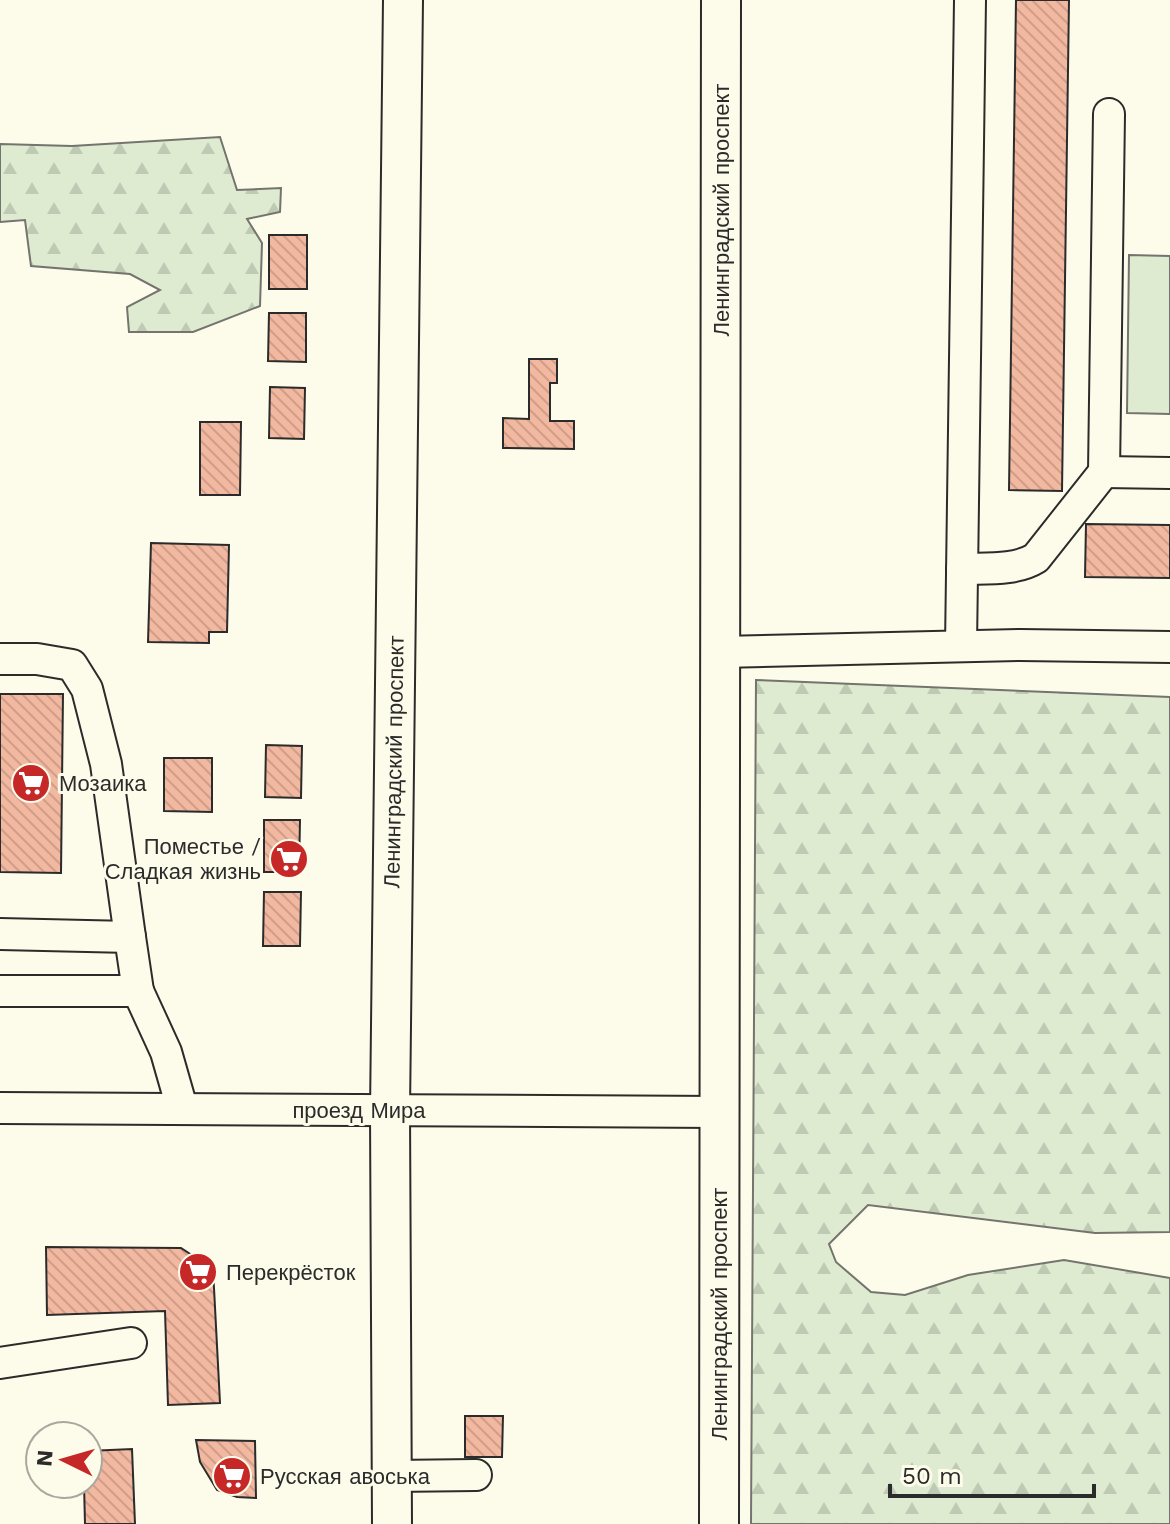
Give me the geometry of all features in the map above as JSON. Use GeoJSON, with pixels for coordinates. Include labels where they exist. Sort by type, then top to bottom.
{"type":"FeatureCollection","features":[{"type":"Feature","properties":{"kind":"main road","name":"Ленинградский проспект"},"geometry":{"type":"LineString","coordinates":[[392,1524],[390,1111],[403,0]]}},
{"type":"Feature","properties":{"kind":"main road","name":"Ленинградский проспект"},"geometry":{"type":"LineString","coordinates":[[719,1524],[721,0]]}},
{"type":"Feature","properties":{"kind":"street"},"geometry":{"type":"LineString","coordinates":[[961,646],[970,0]]}},
{"type":"Feature","properties":{"kind":"street"},"geometry":{"type":"LineString","coordinates":[[962,569],[1017,566],[1036,558],[1104,472],[1109,114]]}},
{"type":"Feature","properties":{"kind":"street"},"geometry":{"type":"LineString","coordinates":[[1104,472],[1170,473]]}},
{"type":"Feature","properties":{"kind":"street"},"geometry":{"type":"LineString","coordinates":[[720,652],[1020,645],[1170,647]]}},
{"type":"Feature","properties":{"kind":"street"},"geometry":{"type":"LineString","coordinates":[[0,659],[37,659],[72,665],[87,689],[106,764],[138,991],[166,1052],[182,1108]]}},
{"type":"Feature","properties":{"kind":"street"},"geometry":{"type":"LineString","coordinates":[[0,934],[130,937]]}},
{"type":"Feature","properties":{"kind":"street"},"geometry":{"type":"LineString","coordinates":[[0,991],[138,991]]}},
{"type":"Feature","properties":{"kind":"street","name":"проезд Мира"},"geometry":{"type":"LineString","coordinates":[[0,1108],[719,1112]]}},
{"type":"Feature","properties":{"kind":"street"},"geometry":{"type":"LineString","coordinates":[[0,1363],[131,1343]]}},
{"type":"Feature","properties":{"kind":"street"},"geometry":{"type":"LineString","coordinates":[[392,1476],[476,1475]]}},
{"type":"Feature","properties":{"kind":"green space"},"geometry":{"type":"Polygon","coordinates":[[[220,137],[237,190],[281,188],[280,212],[247,219],[262,243],[260,306],[193,332],[129,332],[127,307],[160,290],[130,274],[31,266],[25,220],[0,222],[0,144],[72,146],[220,137]]]}},
{"type":"Feature","properties":{"kind":"green space"},"geometry":{"type":"Polygon","coordinates":[[[1129,255],[1170,256],[1170,414],[1127,413],[1129,255]]]}},
{"type":"Feature","properties":{"kind":"green space"},"geometry":{"type":"Polygon","coordinates":[[[756,680],[1170,697],[1170,1232],[1095,1233],[868,1205],[829,1244],[836,1262],[871,1292],[905,1295],[968,1275],[1064,1260],[1170,1278],[1170,1524],[751,1524],[756,680]]]}},
{"type":"Feature","properties":{"kind":"building"},"geometry":{"type":"Polygon","coordinates":[[[1016,0],[1069,0],[1062,491],[1009,490],[1016,0]]]}},
{"type":"Feature","properties":{"kind":"building"},"geometry":{"type":"Polygon","coordinates":[[[269,235],[307,235],[307,289],[269,289],[269,235]]]}},
{"type":"Feature","properties":{"kind":"building"},"geometry":{"type":"Polygon","coordinates":[[[269,313],[306,313],[306,362],[268,361],[269,313]]]}},
{"type":"Feature","properties":{"kind":"building"},"geometry":{"type":"Polygon","coordinates":[[[529,359],[557,359],[557,383],[550,383],[550,421],[574,421],[574,449],[503,448],[503,418],[529,419],[529,359]]]}},
{"type":"Feature","properties":{"kind":"building"},"geometry":{"type":"Polygon","coordinates":[[[270,387],[305,388],[304,439],[269,438],[270,387]]]}},
{"type":"Feature","properties":{"kind":"building"},"geometry":{"type":"Polygon","coordinates":[[[200,422],[241,422],[240,495],[200,495],[200,422]]]}},
{"type":"Feature","properties":{"kind":"building"},"geometry":{"type":"Polygon","coordinates":[[[1086,524],[1170,525],[1170,578],[1085,577],[1086,524]]]}},
{"type":"Feature","properties":{"kind":"building"},"geometry":{"type":"Polygon","coordinates":[[[151,543],[229,545],[227,632],[209,632],[209,643],[148,642],[151,543]]]}},
{"type":"Feature","properties":{"kind":"building","name":"Мозаика"},"geometry":{"type":"Polygon","coordinates":[[[0,694],[63,694],[61,873],[0,872],[0,694]]]}},
{"type":"Feature","properties":{"kind":"building"},"geometry":{"type":"Polygon","coordinates":[[[266,745],[302,746],[301,798],[265,797],[266,745]]]}},
{"type":"Feature","properties":{"kind":"building"},"geometry":{"type":"Polygon","coordinates":[[[164,758],[212,758],[212,812],[164,811],[164,758]]]}},
{"type":"Feature","properties":{"kind":"building"},"geometry":{"type":"Polygon","coordinates":[[[264,820],[300,820],[299,872],[264,872],[264,820]]]}},
{"type":"Feature","properties":{"kind":"building"},"geometry":{"type":"Polygon","coordinates":[[[264,892],[301,892],[300,946],[263,946],[264,892]]]}},
{"type":"Feature","properties":{"kind":"building"},"geometry":{"type":"Polygon","coordinates":[[[46,1247],[181,1248],[213,1269],[220,1403],[168,1405],[165,1311],[47,1315],[46,1247]]]}},
{"type":"Feature","properties":{"kind":"building"},"geometry":{"type":"Polygon","coordinates":[[[465,1416],[503,1416],[502,1457],[465,1457],[465,1416]]]}},
{"type":"Feature","properties":{"kind":"building","name":"Русская авоська"},"geometry":{"type":"Polygon","coordinates":[[[196,1440],[255,1441],[256,1498],[237,1497],[217,1490],[200,1462],[196,1440]]]}},
{"type":"Feature","properties":{"kind":"building"},"geometry":{"type":"Polygon","coordinates":[[[132,1449],[135,1524],[85,1524],[84,1500],[104,1500],[104,1450],[132,1449]]]}},
{"type":"Feature","properties":{"kind":"place","name":"Мозаика"},"geometry":{"type":"Point","coordinates":[31,783]}},
{"type":"Feature","properties":{"kind":"place","name":"Поместье / Сладкая жизнь"},"geometry":{"type":"Point","coordinates":[289,859]}},
{"type":"Feature","properties":{"kind":"place","name":"Перекрёсток"},"geometry":{"type":"Point","coordinates":[198,1272]}},
{"type":"Feature","properties":{"kind":"place","name":"Русская авоська"},"geometry":{"type":"Point","coordinates":[232,1476]}}]}
